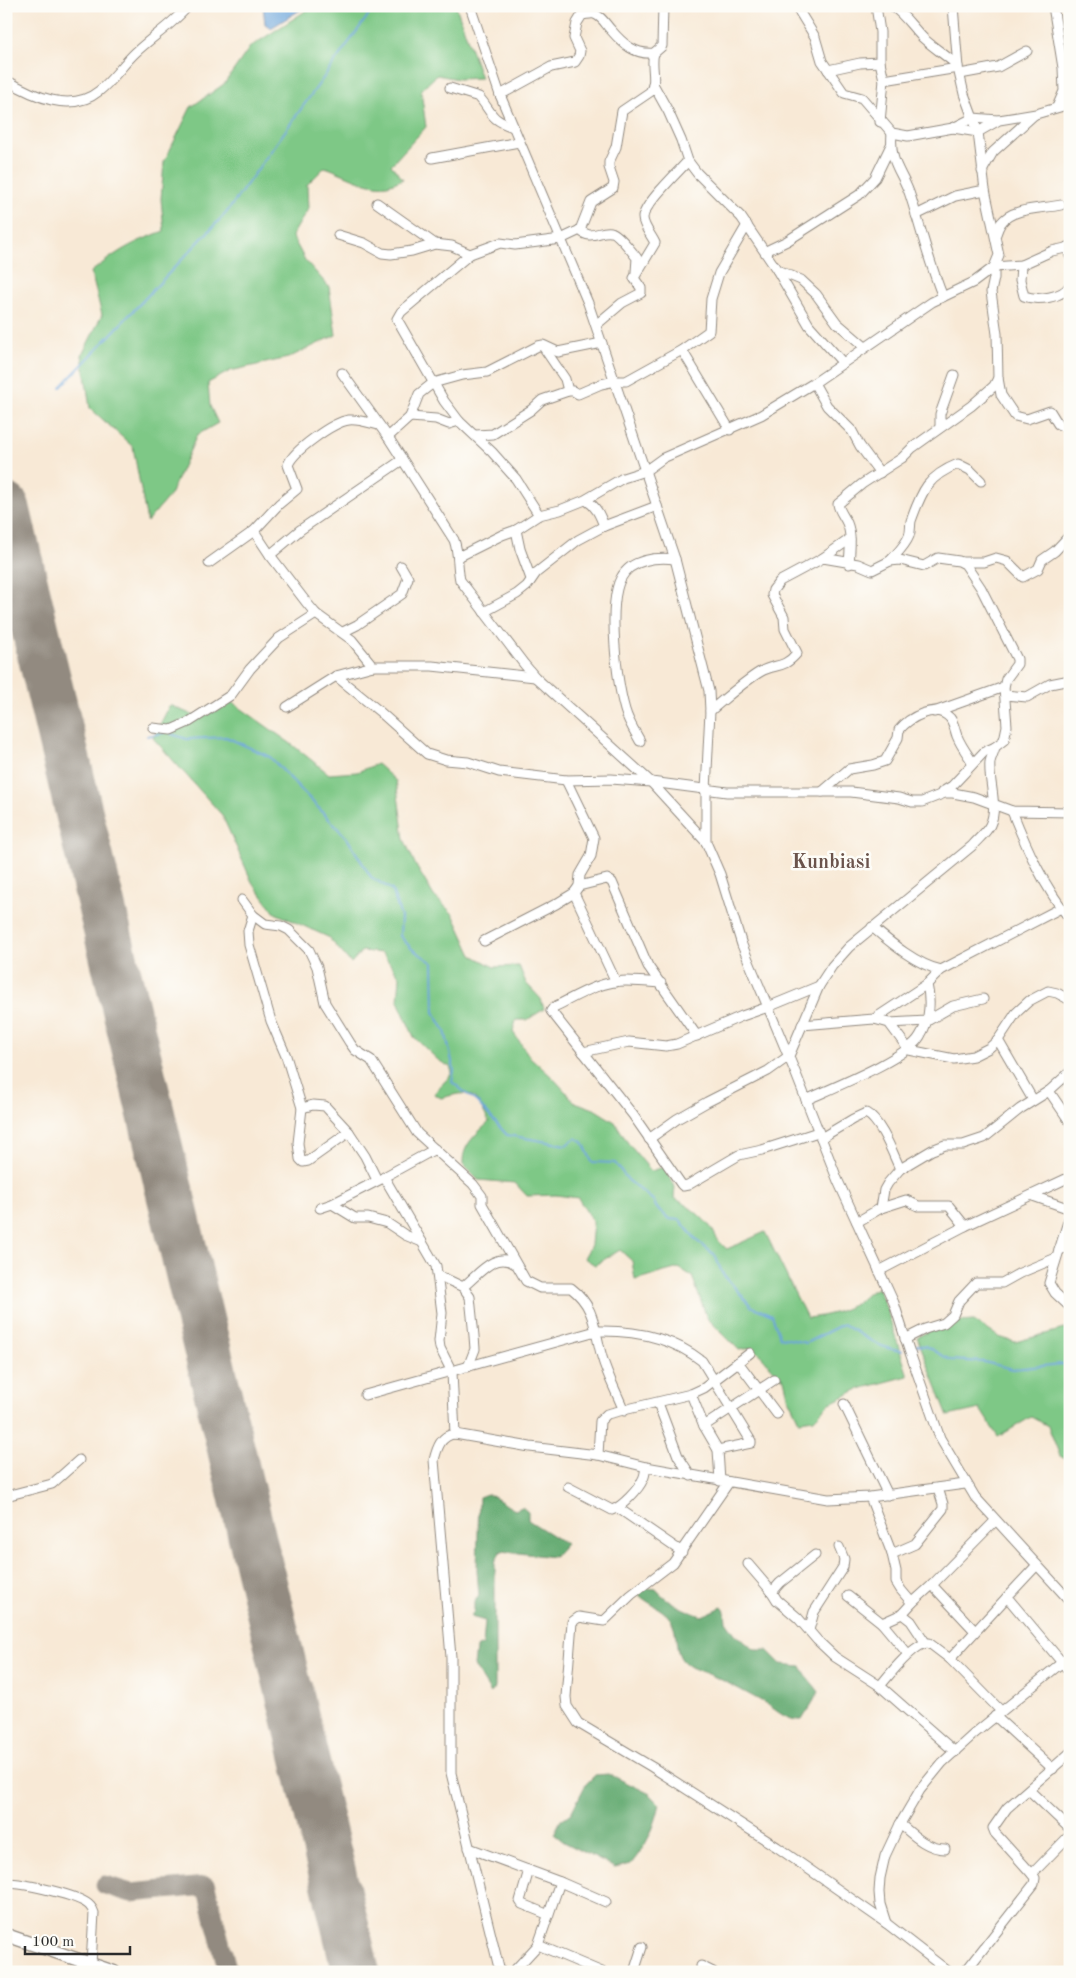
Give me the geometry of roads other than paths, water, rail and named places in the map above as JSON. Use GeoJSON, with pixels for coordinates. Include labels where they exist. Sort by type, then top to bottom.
{"type":"FeatureCollection","features":[{"type":"Feature","properties":{"kind":"highway"},"geometry":{"type":"LineString","coordinates":[[6,1934],[114,1972]]}},
{"type":"Feature","properties":{"kind":"street"},"geometry":{"type":"LineString","coordinates":[[6,80],[36,96],[50,100],[80,101],[98,92],[136,52],[178,18],[188,6]]}},
{"type":"Feature","properties":{"kind":"street"},"geometry":{"type":"LineString","coordinates":[[470,6],[500,95],[579,279],[675,559],[709,691],[706,842]]}},
{"type":"Feature","properties":{"kind":"street"},"geometry":{"type":"LineString","coordinates":[[539,515],[516,480],[476,435],[460,421],[433,383],[398,322],[398,316],[470,254],[500,243],[515,245],[561,239],[580,230],[591,202],[613,188],[614,182],[609,167],[616,147],[622,111],[650,92],[653,84],[652,61],[654,53],[662,46],[663,6]]}},
{"type":"Feature","properties":{"kind":"street"},"geometry":{"type":"LineString","coordinates":[[796,6],[815,37],[822,61],[844,92],[862,98],[880,122],[892,133],[908,136],[953,128],[973,118],[999,120],[1036,114],[1070,104]]}},
{"type":"Feature","properties":{"kind":"street"},"geometry":{"type":"LineString","coordinates":[[876,6],[880,32],[880,62],[884,80],[880,122]]}},
{"type":"Feature","properties":{"kind":"street"},"geometry":{"type":"LineString","coordinates":[[892,6],[899,11],[925,40],[959,69]]}},
{"type":"Feature","properties":{"kind":"street"},"geometry":{"type":"LineString","coordinates":[[953,6],[959,69],[964,94],[978,132],[984,190],[996,235],[999,255],[994,268],[992,306],[997,334],[998,378],[1001,395],[1015,416],[1027,418],[1050,411],[1058,424],[1065,427],[1070,434]]}},
{"type":"Feature","properties":{"kind":"street"},"geometry":{"type":"LineString","coordinates":[[1053,6],[1063,68],[1064,91],[1057,107]]}},
{"type":"Feature","properties":{"kind":"street"},"geometry":{"type":"LineString","coordinates":[[500,95],[552,67],[575,62],[580,56],[580,51],[574,38],[577,23],[582,15],[594,14],[605,22],[630,48],[640,54],[654,53]]}},
{"type":"Feature","properties":{"kind":"street"},"geometry":{"type":"LineString","coordinates":[[884,80],[959,69],[998,67],[1026,50]]}},
{"type":"Feature","properties":{"kind":"street"},"geometry":{"type":"LineString","coordinates":[[828,70],[860,63],[880,62]]}},
{"type":"Feature","properties":{"kind":"street"},"geometry":{"type":"LineString","coordinates":[[653,84],[681,140],[688,162],[732,206],[747,225],[766,251],[809,325],[844,363]]}},
{"type":"Feature","properties":{"kind":"street"},"geometry":{"type":"LineString","coordinates":[[450,88],[478,97],[489,113],[499,122],[513,127]]}},
{"type":"Feature","properties":{"kind":"street"},"geometry":{"type":"LineString","coordinates":[[982,171],[994,152],[1036,114]]}},
{"type":"Feature","properties":{"kind":"street"},"geometry":{"type":"LineString","coordinates":[[953,128],[978,132],[999,120]]}},
{"type":"Feature","properties":{"kind":"street"},"geometry":{"type":"LineString","coordinates":[[892,133],[891,153],[911,195],[929,263],[943,296]]}},
{"type":"Feature","properties":{"kind":"street"},"geometry":{"type":"LineString","coordinates":[[432,158],[519,142]]}},
{"type":"Feature","properties":{"kind":"street"},"geometry":{"type":"LineString","coordinates":[[766,251],[786,241],[859,195],[875,178],[891,145]]}},
{"type":"Feature","properties":{"kind":"street"},"geometry":{"type":"LineString","coordinates":[[635,275],[655,243],[644,222],[643,216],[650,203],[688,162]]}},
{"type":"Feature","properties":{"kind":"street"},"geometry":{"type":"LineString","coordinates":[[916,215],[955,196],[984,190]]}},
{"type":"Feature","properties":{"kind":"street"},"geometry":{"type":"LineString","coordinates":[[377,203],[435,244]]}},
{"type":"Feature","properties":{"kind":"street"},"geometry":{"type":"LineString","coordinates":[[996,235],[1001,223],[1011,215],[1027,210],[1061,205]]}},
{"type":"Feature","properties":{"kind":"street"},"geometry":{"type":"LineString","coordinates":[[476,435],[492,434],[531,410],[542,400],[568,391],[578,394],[596,386],[615,381],[626,381],[682,350],[709,331],[711,299],[719,273],[747,225]]}},
{"type":"Feature","properties":{"kind":"street"},"geometry":{"type":"LineString","coordinates":[[580,230],[584,234],[593,236],[611,232],[616,234],[636,258],[635,281],[641,288],[641,293],[622,303],[596,325]]}},
{"type":"Feature","properties":{"kind":"street"},"geometry":{"type":"LineString","coordinates":[[338,235],[364,243],[382,253],[391,254],[412,251],[435,244],[452,246],[470,254]]}},
{"type":"Feature","properties":{"kind":"street"},"geometry":{"type":"LineString","coordinates":[[458,557],[516,530],[539,515],[560,510],[586,500],[623,478],[645,471],[663,458],[761,415],[814,383],[943,296],[974,282],[994,268],[1021,265],[1052,251],[1068,247],[1070,256]]}},
{"type":"Feature","properties":{"kind":"street"},"geometry":{"type":"LineString","coordinates":[[1021,265],[1020,280],[1024,296],[1033,300],[1061,295],[1070,285]]}},
{"type":"Feature","properties":{"kind":"street"},"geometry":{"type":"LineString","coordinates":[[776,270],[801,280],[816,294],[836,323],[865,347]]}},
{"type":"Feature","properties":{"kind":"street"},"geometry":{"type":"LineString","coordinates":[[388,437],[410,417],[419,394],[433,383],[462,375],[487,372],[532,348],[543,345],[558,352],[602,343]]}},
{"type":"Feature","properties":{"kind":"street"},"geometry":{"type":"LineString","coordinates":[[543,345],[565,379],[568,391]]}},
{"type":"Feature","properties":{"kind":"street"},"geometry":{"type":"LineString","coordinates":[[682,350],[730,430]]}},
{"type":"Feature","properties":{"kind":"street"},"geometry":{"type":"LineString","coordinates":[[342,373],[388,437],[454,540],[458,550],[460,580],[534,677],[651,782],[706,842],[720,874],[742,945],[789,1056],[838,1181],[894,1303],[905,1340],[940,1438],[965,1484],[995,1521],[1068,1595]]}},
{"type":"Feature","properties":{"kind":"street"},"geometry":{"type":"LineString","coordinates":[[940,428],[940,414],[954,375]]}},
{"type":"Feature","properties":{"kind":"street"},"geometry":{"type":"LineString","coordinates":[[849,564],[850,539],[847,523],[838,504],[856,488],[902,458],[912,448],[977,401],[994,386],[998,378]]}},
{"type":"Feature","properties":{"kind":"street"},"geometry":{"type":"LineString","coordinates":[[814,383],[827,406],[852,431],[860,446],[880,473]]}},
{"type":"Feature","properties":{"kind":"street"},"geometry":{"type":"LineString","coordinates":[[410,417],[436,419],[449,424],[455,424],[460,421]]}},
{"type":"Feature","properties":{"kind":"street"},"geometry":{"type":"LineString","coordinates":[[209,563],[254,531],[275,507],[297,489],[288,465],[290,459],[297,453],[335,424],[350,419],[379,425]]}},
{"type":"Feature","properties":{"kind":"street"},"geometry":{"type":"LineString","coordinates":[[270,555],[300,530],[402,460]]}},
{"type":"Feature","properties":{"kind":"street"},"geometry":{"type":"LineString","coordinates":[[823,558],[872,570],[890,561],[903,547],[909,535],[911,523],[931,479],[944,470],[958,464],[970,470],[981,481]]}},
{"type":"Feature","properties":{"kind":"street"},"geometry":{"type":"LineString","coordinates":[[586,500],[593,504],[601,516],[604,526]]}},
{"type":"Feature","properties":{"kind":"street"},"geometry":{"type":"LineString","coordinates":[[484,612],[518,594],[541,569],[578,540],[604,526],[657,506]]}},
{"type":"Feature","properties":{"kind":"street"},"geometry":{"type":"LineString","coordinates":[[516,530],[520,549],[531,579]]}},
{"type":"Feature","properties":{"kind":"street"},"geometry":{"type":"LineString","coordinates":[[254,531],[270,555],[316,614],[352,640],[374,666]]}},
{"type":"Feature","properties":{"kind":"street"},"geometry":{"type":"LineString","coordinates":[[890,561],[900,560],[924,566],[938,558],[962,562],[984,562],[996,558],[1007,561],[1023,577],[1038,569],[1042,560],[1055,551],[1070,535]]}},
{"type":"Feature","properties":{"kind":"street"},"geometry":{"type":"LineString","coordinates":[[710,711],[747,680],[763,670],[785,664],[797,653],[785,629],[784,617],[774,600],[773,590],[780,581],[823,558],[850,539]]}},
{"type":"Feature","properties":{"kind":"street"},"geometry":{"type":"LineString","coordinates":[[640,741],[626,712],[618,675],[613,626],[614,600],[621,578],[630,568],[643,561],[659,557],[675,559]]}},
{"type":"Feature","properties":{"kind":"street"},"geometry":{"type":"LineString","coordinates":[[336,676],[380,711],[427,754],[436,758],[468,762],[499,772],[566,780],[611,779],[651,782],[706,790],[736,792],[880,794],[912,802],[922,802],[952,786],[984,752],[1004,740],[1007,726],[1006,679],[1017,664],[1017,659],[981,588],[962,562]]}},
{"type":"Feature","properties":{"kind":"street"},"geometry":{"type":"LineString","coordinates":[[343,632],[357,625],[402,594],[408,578],[401,566]]}},
{"type":"Feature","properties":{"kind":"street"},"geometry":{"type":"LineString","coordinates":[[153,728],[171,730],[188,722],[231,695],[250,669],[279,638],[316,614]]}},
{"type":"Feature","properties":{"kind":"street"},"geometry":{"type":"LineString","coordinates":[[287,707],[336,676],[374,666],[432,666],[534,677]]}},
{"type":"Feature","properties":{"kind":"street"},"geometry":{"type":"LineString","coordinates":[[934,712],[1005,691],[1027,697],[1050,684],[1070,680]]}},
{"type":"Feature","properties":{"kind":"street"},"geometry":{"type":"LineString","coordinates":[[822,792],[849,769],[885,761],[903,725],[925,712],[942,713],[949,718],[958,738],[975,761],[990,762]]}},
{"type":"Feature","properties":{"kind":"street"},"geometry":{"type":"LineString","coordinates":[[649,1139],[677,1119],[768,1071],[789,1056],[819,986],[832,966],[872,927],[972,846],[991,824],[993,804],[990,762],[995,747]]}},
{"type":"Feature","properties":{"kind":"street"},"geometry":{"type":"LineString","coordinates":[[566,780],[594,838],[592,856],[580,875],[576,890],[616,982]]}},
{"type":"Feature","properties":{"kind":"street"},"geometry":{"type":"LineString","coordinates":[[938,795],[953,793],[974,796],[1012,811],[1070,812]]}},
{"type":"Feature","properties":{"kind":"street"},"geometry":{"type":"LineString","coordinates":[[1012,811],[1027,850],[1061,908],[1070,919]]}},
{"type":"Feature","properties":{"kind":"street"},"geometry":{"type":"LineString","coordinates":[[484,941],[556,904],[576,890],[607,879],[612,882],[648,966],[697,1036]]}},
{"type":"Feature","properties":{"kind":"street"},"geometry":{"type":"LineString","coordinates":[[242,900],[253,915],[265,924],[281,926],[289,930],[310,950],[325,1003],[350,1043],[355,1050],[371,1060],[417,1132],[461,1173],[482,1196],[482,1204],[526,1281],[534,1286],[548,1289],[568,1288],[575,1291],[591,1313],[602,1356],[624,1410]]}},
{"type":"Feature","properties":{"kind":"street"},"geometry":{"type":"LineString","coordinates":[[874,1019],[927,984],[941,970],[1061,908]]}},
{"type":"Feature","properties":{"kind":"street"},"geometry":{"type":"LineString","coordinates":[[253,915],[248,931],[249,945],[271,1021],[286,1056],[302,1108],[298,1143],[300,1159],[304,1162],[308,1161],[349,1132]]}},
{"type":"Feature","properties":{"kind":"street"},"geometry":{"type":"LineString","coordinates":[[872,927],[893,945],[933,968],[941,970]]}},
{"type":"Feature","properties":{"kind":"street"},"geometry":{"type":"LineString","coordinates":[[661,983],[624,981],[584,991],[552,1009],[552,1014],[583,1052],[683,1186],[688,1185],[739,1155],[820,1135],[866,1114],[872,1116],[883,1133],[900,1169]]}},
{"type":"Feature","properties":{"kind":"street"},"geometry":{"type":"LineString","coordinates":[[806,1100],[908,1050],[920,1037],[927,1022],[930,1008],[927,984]]}},
{"type":"Feature","properties":{"kind":"street"},"geometry":{"type":"LineString","coordinates":[[583,1052],[629,1042],[666,1046],[677,1044],[819,986]]}},
{"type":"Feature","properties":{"kind":"street"},"geometry":{"type":"LineString","coordinates":[[889,1024],[908,1050],[954,1059],[973,1056],[989,1048],[998,1040],[1016,1013],[1029,1001],[1048,991],[1057,993],[1070,1000]]}},
{"type":"Feature","properties":{"kind":"street"},"geometry":{"type":"LineString","coordinates":[[802,1025],[874,1019],[889,1024],[927,1022],[952,1006],[983,999]]}},
{"type":"Feature","properties":{"kind":"street"},"geometry":{"type":"LineString","coordinates":[[998,1040],[1033,1100]]}},
{"type":"Feature","properties":{"kind":"street"},"geometry":{"type":"LineString","coordinates":[[881,1208],[884,1190],[900,1169],[945,1144],[963,1145],[984,1138],[1068,1075]]}},
{"type":"Feature","properties":{"kind":"street"},"geometry":{"type":"LineString","coordinates":[[1049,1091],[1070,1122]]}},
{"type":"Feature","properties":{"kind":"street"},"geometry":{"type":"LineString","coordinates":[[302,1108],[313,1105],[325,1106],[349,1132],[436,1266],[442,1323],[439,1341],[440,1348],[452,1372],[455,1434]]}},
{"type":"Feature","properties":{"kind":"street"},"geometry":{"type":"LineString","coordinates":[[320,1208],[332,1204],[381,1179],[435,1149]]}},
{"type":"Feature","properties":{"kind":"street"},"geometry":{"type":"LineString","coordinates":[[879,1270],[965,1226],[1033,1196],[1070,1177]]}},
{"type":"Feature","properties":{"kind":"street"},"geometry":{"type":"LineString","coordinates":[[1033,1196],[1070,1209]]}},
{"type":"Feature","properties":{"kind":"street"},"geometry":{"type":"LineString","coordinates":[[857,1222],[881,1208],[906,1200],[918,1206],[950,1206],[965,1226]]}},
{"type":"Feature","properties":{"kind":"street"},"geometry":{"type":"LineString","coordinates":[[332,1204],[355,1218],[368,1218],[387,1223],[405,1235],[422,1242]]}},
{"type":"Feature","properties":{"kind":"street"},"geometry":{"type":"LineString","coordinates":[[1070,1215],[1049,1284],[1055,1293],[1070,1307]]}},
{"type":"Feature","properties":{"kind":"street"},"geometry":{"type":"LineString","coordinates":[[905,1340],[925,1329],[944,1323],[953,1315],[959,1301],[976,1283],[1002,1284],[1070,1247]]}},
{"type":"Feature","properties":{"kind":"street"},"geometry":{"type":"LineString","coordinates":[[463,1287],[495,1260],[508,1259],[517,1265]]}},
{"type":"Feature","properties":{"kind":"street"},"geometry":{"type":"LineString","coordinates":[[438,1277],[463,1287],[470,1297],[475,1349],[468,1367]]}},
{"type":"Feature","properties":{"kind":"street"},"geometry":{"type":"LineString","coordinates":[[365,1395],[596,1331],[621,1330],[641,1333],[693,1353],[702,1361],[751,1438],[751,1443],[718,1450]]}},
{"type":"Feature","properties":{"kind":"street"},"geometry":{"type":"LineString","coordinates":[[598,1455],[600,1421],[607,1414],[692,1394],[704,1388],[750,1353]]}},
{"type":"Feature","properties":{"kind":"street"},"geometry":{"type":"LineString","coordinates":[[738,1362],[777,1414]]}},
{"type":"Feature","properties":{"kind":"street"},"geometry":{"type":"LineString","coordinates":[[704,1426],[774,1380]]}},
{"type":"Feature","properties":{"kind":"street"},"geometry":{"type":"LineString","coordinates":[[692,1394],[704,1426],[718,1450],[725,1481],[682,1552],[673,1563],[631,1595],[604,1621],[579,1617],[572,1622],[566,1697],[567,1706],[578,1723],[652,1767],[777,1847],[886,1922],[949,1972]]}},
{"type":"Feature","properties":{"kind":"street"},"geometry":{"type":"LineString","coordinates":[[658,1403],[678,1456],[691,1476]]}},
{"type":"Feature","properties":{"kind":"street"},"geometry":{"type":"LineString","coordinates":[[844,1404],[888,1494]]}},
{"type":"Feature","properties":{"kind":"street"},"geometry":{"type":"LineString","coordinates":[[500,1972],[451,1773],[451,1657],[434,1460],[438,1447],[443,1440],[455,1434],[530,1447],[598,1455],[691,1476],[828,1499],[870,1497],[965,1484]]}},
{"type":"Feature","properties":{"kind":"street"},"geometry":{"type":"LineString","coordinates":[[6,1496],[52,1484],[79,1460]]}},
{"type":"Feature","properties":{"kind":"street"},"geometry":{"type":"LineString","coordinates":[[568,1487],[612,1510],[618,1508],[643,1479],[646,1467]]}},
{"type":"Feature","properties":{"kind":"street"},"geometry":{"type":"LineString","coordinates":[[892,1554],[915,1544],[943,1509],[938,1488]]}},
{"type":"Feature","properties":{"kind":"street"},"geometry":{"type":"LineString","coordinates":[[870,1497],[892,1554],[896,1571],[896,1582],[900,1590],[912,1603]]}},
{"type":"Feature","properties":{"kind":"street"},"geometry":{"type":"LineString","coordinates":[[618,1508],[682,1552]]}},
{"type":"Feature","properties":{"kind":"street"},"geometry":{"type":"LineString","coordinates":[[882,1624],[902,1614],[995,1521]]}},
{"type":"Feature","properties":{"kind":"street"},"geometry":{"type":"LineString","coordinates":[[809,1630],[814,1612],[843,1567],[844,1559],[839,1548]]}},
{"type":"Feature","properties":{"kind":"street"},"geometry":{"type":"LineString","coordinates":[[772,1592],[815,1554]]}},
{"type":"Feature","properties":{"kind":"street"},"geometry":{"type":"LineString","coordinates":[[748,1564],[777,1600],[835,1657],[880,1686],[955,1752]]}},
{"type":"Feature","properties":{"kind":"street"},"geometry":{"type":"LineString","coordinates":[[950,1659],[1037,1565]]}},
{"type":"Feature","properties":{"kind":"street"},"geometry":{"type":"LineString","coordinates":[[932,1585],[975,1631]]}},
{"type":"Feature","properties":{"kind":"street"},"geometry":{"type":"LineString","coordinates":[[848,1596],[882,1624],[908,1654]]}},
{"type":"Feature","properties":{"kind":"street"},"geometry":{"type":"LineString","coordinates":[[1007,1597],[1066,1659],[1070,1672]]}},
{"type":"Feature","properties":{"kind":"street"},"geometry":{"type":"LineString","coordinates":[[902,1614],[911,1621],[925,1642],[932,1644],[950,1659],[998,1714],[1053,1769]]}},
{"type":"Feature","properties":{"kind":"street"},"geometry":{"type":"LineString","coordinates":[[880,1686],[908,1654],[925,1642]]}},
{"type":"Feature","properties":{"kind":"street"},"geometry":{"type":"LineString","coordinates":[[886,1922],[880,1904],[880,1878],[886,1856],[900,1824],[926,1783],[955,1752],[998,1714],[1066,1659]]}},
{"type":"Feature","properties":{"kind":"street"},"geometry":{"type":"LineString","coordinates":[[965,1972],[1034,1884],[1035,1878],[994,1833],[993,1828],[1008,1808],[1070,1753]]}},
{"type":"Feature","properties":{"kind":"street"},"geometry":{"type":"LineString","coordinates":[[1029,1790],[1070,1829]]}},
{"type":"Feature","properties":{"kind":"street"},"geometry":{"type":"LineString","coordinates":[[900,1824],[926,1845],[937,1849],[945,1849]]}},
{"type":"Feature","properties":{"kind":"street"},"geometry":{"type":"LineString","coordinates":[[1032,1874],[1070,1835]]}},
{"type":"Feature","properties":{"kind":"street"},"geometry":{"type":"LineString","coordinates":[[468,1848],[560,1882],[606,1902]]}},
{"type":"Feature","properties":{"kind":"street"},"geometry":{"type":"LineString","coordinates":[[529,1870],[520,1901],[525,1906],[549,1916]]}},
{"type":"Feature","properties":{"kind":"street"},"geometry":{"type":"LineString","coordinates":[[513,1972],[538,1945],[560,1882]]}},
{"type":"Feature","properties":{"kind":"street"},"geometry":{"type":"LineString","coordinates":[[6,1883],[29,1886],[79,1898],[90,1906],[94,1913],[91,1964]]}},
{"type":"Feature","properties":{"kind":"street"},"geometry":{"type":"LineString","coordinates":[[538,1945],[602,1972]]}},
{"type":"Feature","properties":{"kind":"street"},"geometry":{"type":"LineString","coordinates":[[634,1972],[642,1947]]}},
{"type":"Feature","properties":{"kind":"street"},"geometry":{"type":"LineString","coordinates":[[701,1966],[713,1972]]}},
{"type":"Feature","properties":{"kind":"water"},"geometry":{"type":"Polygon","coordinates":[[[263,6],[307,6],[271,28],[265,24],[263,6]]]}},
{"type":"Feature","properties":{"kind":"waterway"},"geometry":{"type":"LineString","coordinates":[[61,387],[227,212],[375,6]]}},
{"type":"Feature","properties":{"kind":"waterway"},"geometry":{"type":"LineString","coordinates":[[147,736],[164,733]]}},
{"type":"Feature","properties":{"kind":"waterway"},"geometry":{"type":"LineString","coordinates":[[171,734],[187,739],[226,737],[270,757],[347,838],[371,877],[392,890],[401,917],[400,936],[412,949],[433,963],[434,1012],[445,1031],[454,1070],[452,1082],[477,1102],[507,1135],[566,1145],[576,1138],[583,1142],[592,1162],[615,1163],[628,1180],[654,1201],[656,1207],[669,1219],[680,1220],[697,1241],[715,1255],[722,1273],[751,1306],[772,1315],[780,1337],[806,1343],[843,1324],[878,1344],[902,1351]]}},
{"type":"Feature","properties":{"kind":"waterway"},"geometry":{"type":"LineString","coordinates":[[916,1345],[926,1346],[950,1360],[984,1362],[1013,1369],[1062,1364],[1070,1365]]}},
{"type":"Feature","properties":{"kind":"district","name":"Kunbiasi"},"geometry":{"type":"Point","coordinates":[831,861]}}]}
